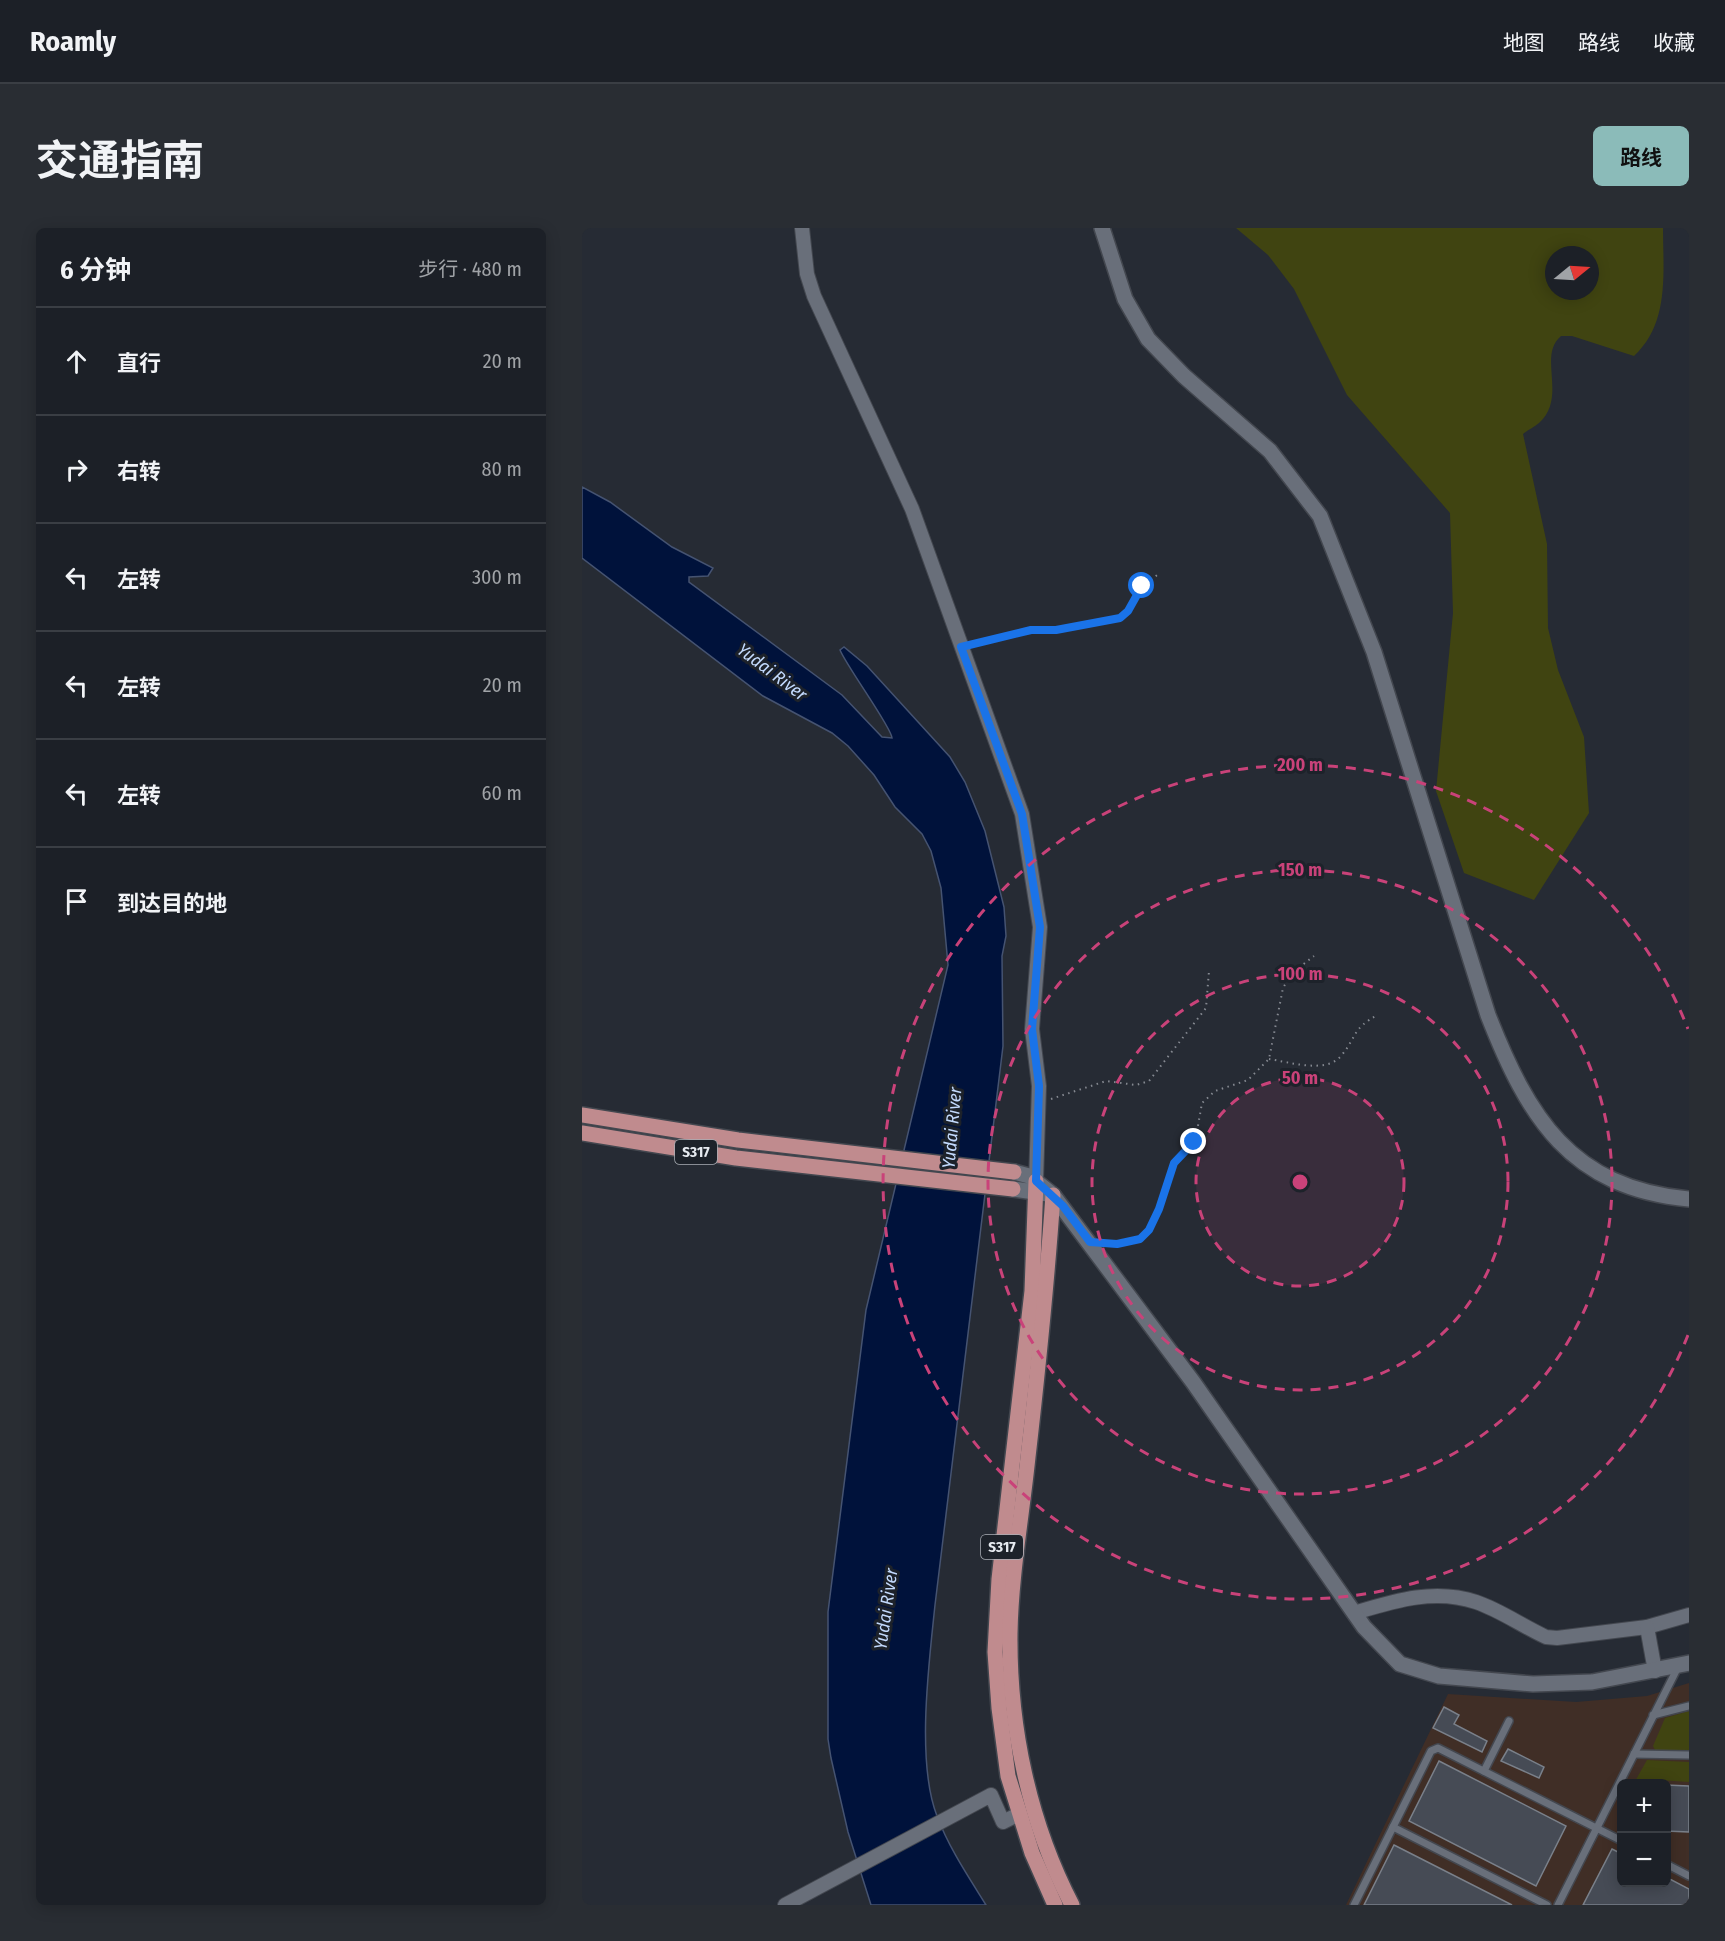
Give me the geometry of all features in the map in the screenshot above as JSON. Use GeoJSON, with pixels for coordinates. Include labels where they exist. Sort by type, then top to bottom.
{"type":"FeatureCollection","features":[{"type":"Feature","properties":{"kind":"main road","name":"S317"},"geometry":{"type":"LineString","coordinates":[[582,1115],[674,1131],[1014,1172]]}},
{"type":"Feature","properties":{"kind":"main road","name":"S317"},"geometry":{"type":"LineString","coordinates":[[582,1133],[693,1152],[1012,1189]]}},
{"type":"Feature","properties":{"kind":"main road","name":"S317"},"geometry":{"type":"LineString","coordinates":[[1036,1187],[1032,1291],[995,1632],[1004,1753],[1019,1814],[1035,1861],[1055,1905]]}},
{"type":"Feature","properties":{"kind":"main road","name":"S317"},"geometry":{"type":"LineString","coordinates":[[1053,1195],[1047,1292],[1013,1598],[1011,1652],[1014,1707],[1023,1772],[1047,1848],[1072,1905]]}},
{"type":"Feature","properties":{"kind":"street"},"geometry":{"type":"LineString","coordinates":[[802,228],[807,274],[814,296],[912,509],[1022,814],[1040,927],[1032,1029],[1039,1103],[1036,1187]]}},
{"type":"Feature","properties":{"kind":"street"},"geometry":{"type":"LineString","coordinates":[[1102,228],[1125,299],[1148,339],[1184,375],[1269,451],[1320,516],[1374,652],[1488,1015],[1512,1073],[1531,1108],[1570,1152],[1602,1177],[1651,1193],[1689,1199]]}},
{"type":"Feature","properties":{"kind":"street"},"geometry":{"type":"LineString","coordinates":[[1014,1172],[1029,1176],[1036,1187]]}},
{"type":"Feature","properties":{"kind":"street"},"geometry":{"type":"LineString","coordinates":[[1012,1189],[1036,1187],[1053,1195],[1220,1420],[1354,1613],[1377,1644],[1400,1664],[1438,1676],[1533,1684],[1580,1683],[1684,1664]]}},
{"type":"Feature","properties":{"kind":"street"},"geometry":{"type":"LineString","coordinates":[[1354,1613],[1399,1599],[1448,1596],[1485,1606],[1546,1638],[1586,1636],[1647,1627],[1689,1615]]}},
{"type":"Feature","properties":{"kind":"street"},"geometry":{"type":"LineString","coordinates":[[1647,1627],[1655,1671]]}},
{"type":"Feature","properties":{"kind":"street"},"geometry":{"type":"LineString","coordinates":[[785,1905],[991,1795],[1003,1822],[1019,1814]]}},
{"type":"Feature","properties":{"kind":"lane"},"geometry":{"type":"LineString","coordinates":[[1558,1905],[1653,1716],[1684,1664]]}},
{"type":"Feature","properties":{"kind":"lane"},"geometry":{"type":"LineString","coordinates":[[1653,1716],[1689,1706]]}},
{"type":"Feature","properties":{"kind":"lane"},"geometry":{"type":"LineString","coordinates":[[1484,1771],[1509,1721]]}},
{"type":"Feature","properties":{"kind":"lane"},"geometry":{"type":"LineString","coordinates":[[1354,1905],[1431,1751],[1438,1748],[1617,1838]]}},
{"type":"Feature","properties":{"kind":"lane"},"geometry":{"type":"LineString","coordinates":[[1634,1754],[1689,1755]]}},
{"type":"Feature","properties":{"kind":"lane"},"geometry":{"type":"LineString","coordinates":[[1393,1827],[1547,1905]]}},
{"type":"Feature","properties":{"kind":"lane"},"geometry":{"type":"LineString","coordinates":[[1671,1866],[1689,1875]]}},
{"type":"Feature","properties":{"kind":"path"},"geometry":{"type":"LineString","coordinates":[[961,647],[1031,630],[1056,630],[1120,618],[1128,611],[1142,586],[1160,573]]}},
{"type":"Feature","properties":{"kind":"path"},"geometry":{"type":"LineString","coordinates":[[1090,1242],[1117,1244],[1135,1241],[1149,1230],[1174,1163],[1190,1147],[1196,1137],[1200,1108],[1205,1098],[1215,1091],[1243,1083],[1269,1059],[1283,988],[1292,973],[1314,956]]}},
{"type":"Feature","properties":{"kind":"path"},"geometry":{"type":"LineString","coordinates":[[1039,1103],[1106,1081],[1136,1085],[1149,1081],[1206,1008],[1209,971]]}},
{"type":"Feature","properties":{"kind":"path"},"geometry":{"type":"LineString","coordinates":[[1269,1059],[1311,1065],[1334,1061],[1343,1054],[1357,1028],[1378,1015]]}},
{"type":"Feature","properties":{"kind":"shaded area"},"geometry":{"type":"Polygon","coordinates":[[[1689,1683],[1689,1905],[1346,1905],[1448,1694],[1576,1702],[1647,1696],[1689,1683]]]}},
{"type":"Feature","properties":{"kind":"green space"},"geometry":{"type":"Polygon","coordinates":[[[1236,228],[1663,228],[1662,296],[1654,328],[1646,343],[1634,356],[1572,336],[1561,336],[1554,344],[1552,354],[1551,401],[1547,413],[1539,423],[1523,434],[1547,544],[1548,628],[1558,670],[1584,737],[1589,813],[1534,900],[1464,873],[1436,791],[1453,613],[1450,513],[1347,395],[1294,289],[1268,255],[1236,228]]]}},
{"type":"Feature","properties":{"kind":"green space"},"geometry":{"type":"Polygon","coordinates":[[[1689,1711],[1689,1751],[1655,1750],[1653,1746],[1665,1718],[1689,1711]]]}},
{"type":"Feature","properties":{"kind":"green space"},"geometry":{"type":"Polygon","coordinates":[[[1647,1760],[1689,1762],[1689,1782],[1671,1781],[1671,1779],[1636,1779],[1647,1760]]]}},
{"type":"Feature","properties":{"kind":"water","name":"Yudai River"},"geometry":{"type":"Polygon","coordinates":[[[582,487],[610,502],[672,547],[713,568],[708,576],[689,577],[689,582],[842,695],[882,737],[892,738],[885,722],[840,650],[844,647],[867,666],[950,757],[965,782],[985,831],[1004,907],[1006,936],[1002,956],[1003,1046],[935,1605],[927,1683],[926,1741],[927,1768],[937,1816],[953,1851],[986,1905],[871,1905],[848,1832],[828,1739],[828,1612],[866,1310],[948,965],[941,888],[931,851],[922,834],[895,807],[874,775],[848,746],[832,733],[763,696],[582,558],[582,487]]]}},
{"type":"Feature","properties":{"kind":"building"},"geometry":{"type":"Polygon","coordinates":[[[1444,1707],[1459,1715],[1454,1724],[1487,1741],[1482,1752],[1433,1728],[1444,1707]]]}},
{"type":"Feature","properties":{"kind":"building"},"geometry":{"type":"Polygon","coordinates":[[[1508,1749],[1544,1767],[1539,1778],[1501,1761],[1508,1749]]]}},
{"type":"Feature","properties":{"kind":"building"},"geometry":{"type":"Polygon","coordinates":[[[1439,1761],[1566,1826],[1536,1886],[1409,1821],[1439,1761]]]}},
{"type":"Feature","properties":{"kind":"building"},"geometry":{"type":"Polygon","coordinates":[[[1671,1785],[1689,1786],[1689,1832],[1671,1831],[1671,1785]]]}},
{"type":"Feature","properties":{"kind":"building"},"geometry":{"type":"Polygon","coordinates":[[[1394,1845],[1512,1905],[1364,1905],[1394,1845]]]}},
{"type":"Feature","properties":{"kind":"building"},"geometry":{"type":"Polygon","coordinates":[[[1612,1849],[1617,1852],[1617,1887],[1671,1887],[1671,1880],[1689,1889],[1689,1905],[1583,1905],[1612,1849]]]}},
{"type":"Feature","properties":{"kind":"route"},"geometry":{"type":"LineString","coordinates":[[1142,586],[1128,611],[1120,618],[1056,630],[1031,630],[961,647],[1022,814],[1040,927],[1036,949],[1032,1029],[1039,1086],[1036,1181],[1063,1206],[1090,1242],[1117,1244],[1135,1241],[1149,1230],[1159,1209],[1174,1163],[1194,1142]]}}]}
